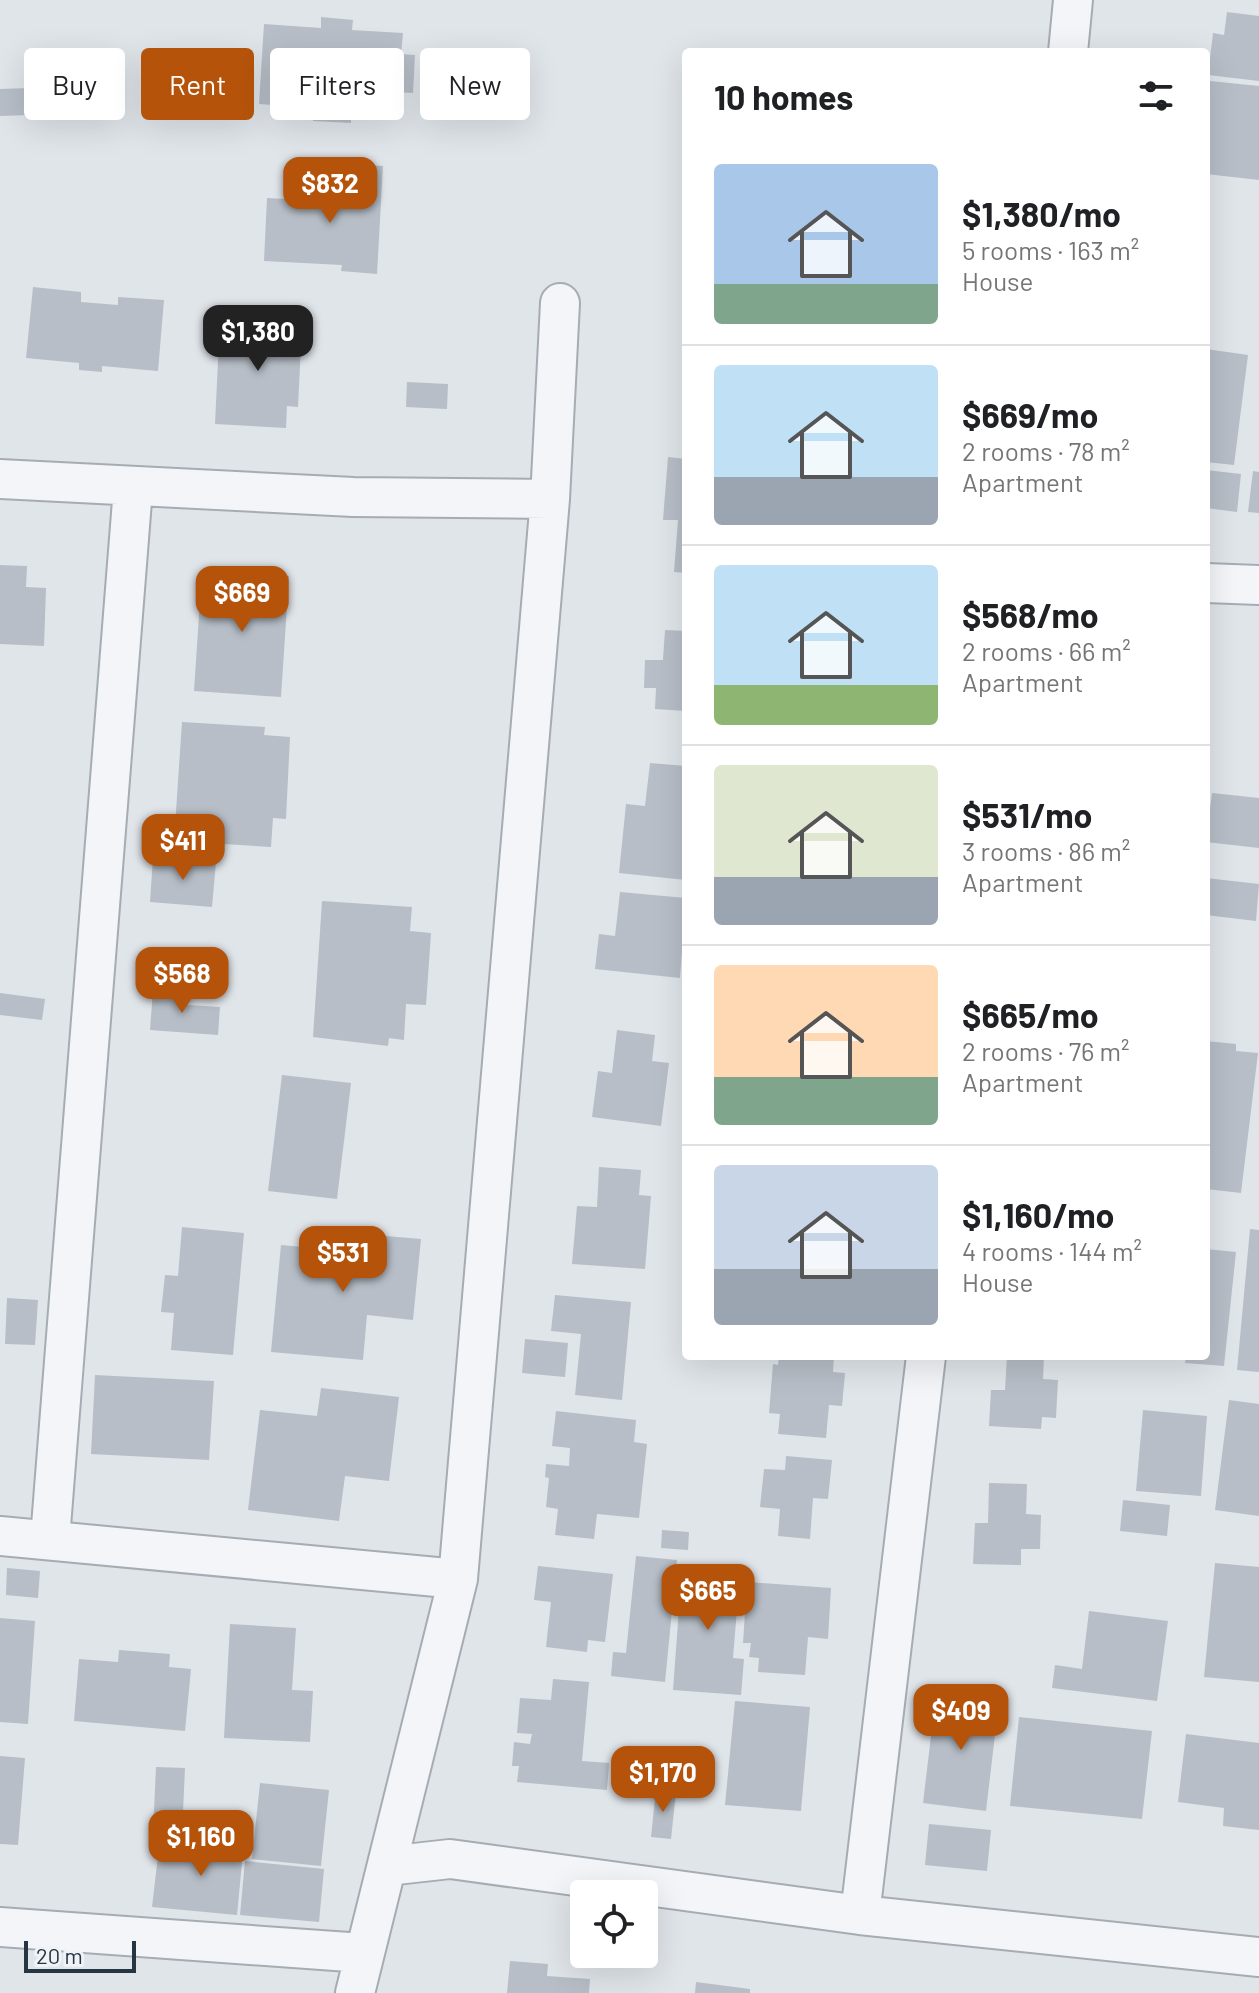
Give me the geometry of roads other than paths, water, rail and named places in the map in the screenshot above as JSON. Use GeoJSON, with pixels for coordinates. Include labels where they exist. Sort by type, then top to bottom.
{"type":"FeatureCollection","features":[{"type":"Feature","properties":{"kind":"street"},"geometry":{"type":"LineString","coordinates":[[1068,48],[1073,0]]}},
{"type":"Feature","properties":{"kind":"street"},"geometry":{"type":"LineString","coordinates":[[355,1993],[458,1579],[550,499],[560,303]]}},
{"type":"Feature","properties":{"kind":"street"},"geometry":{"type":"LineString","coordinates":[[0,479],[133,488],[550,499]]}},
{"type":"Feature","properties":{"kind":"street"},"geometry":{"type":"LineString","coordinates":[[50,1539],[133,488]]}},
{"type":"Feature","properties":{"kind":"street"},"geometry":{"type":"LineString","coordinates":[[1210,583],[1259,585]]}},
{"type":"Feature","properties":{"kind":"street"},"geometry":{"type":"LineString","coordinates":[[860,1915],[926,1360]]}},
{"type":"Feature","properties":{"kind":"street"},"geometry":{"type":"LineString","coordinates":[[0,1536],[458,1579]]}},
{"type":"Feature","properties":{"kind":"street"},"geometry":{"type":"LineString","coordinates":[[387,1866],[450,1859],[860,1915],[1259,1957]]}},
{"type":"Feature","properties":{"kind":"street"},"geometry":{"type":"LineString","coordinates":[[0,1927],[363,1953]]}}]}
